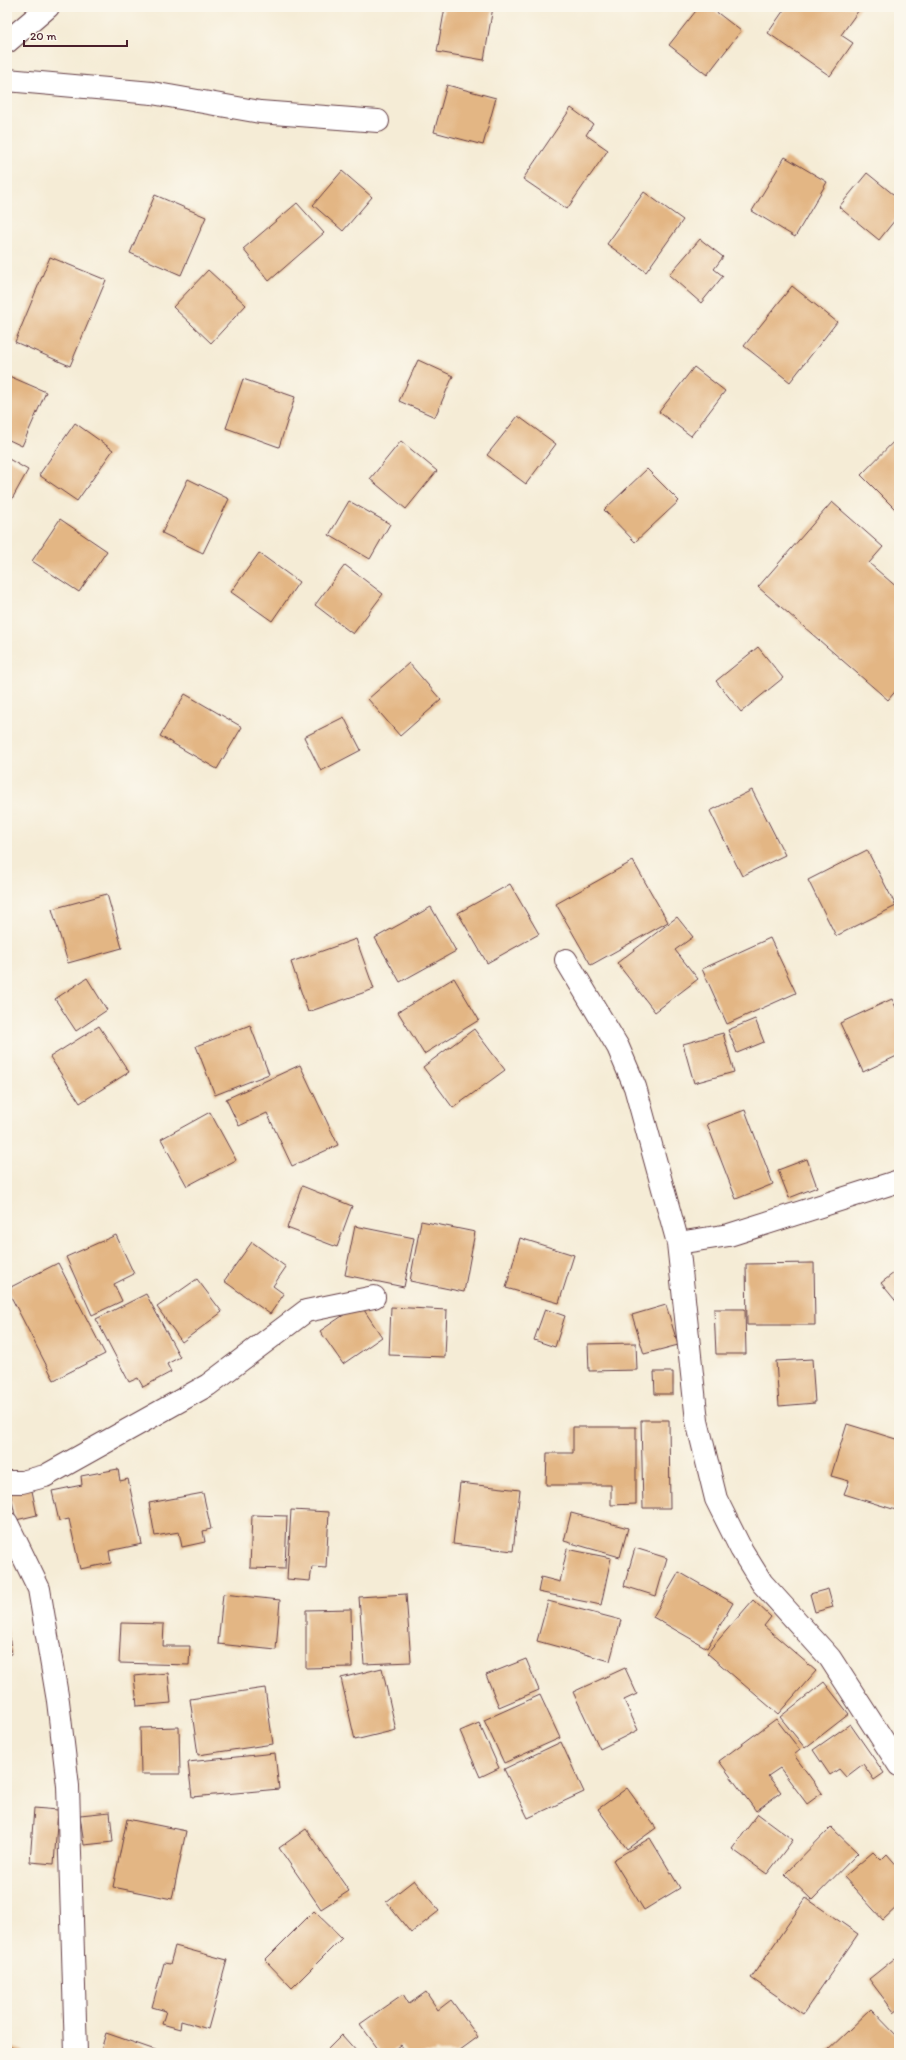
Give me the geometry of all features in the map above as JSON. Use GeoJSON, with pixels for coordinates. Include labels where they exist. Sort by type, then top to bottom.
{"type":"FeatureCollection","features":[{"type":"Feature","properties":{"kind":"street"},"geometry":{"type":"LineString","coordinates":[[7,42],[48,7]]}},
{"type":"Feature","properties":{"kind":"street"},"geometry":{"type":"LineString","coordinates":[[7,80],[152,93],[260,112],[378,121]]}},
{"type":"Feature","properties":{"kind":"street"},"geometry":{"type":"LineString","coordinates":[[566,960],[618,1047],[635,1087],[678,1242],[697,1421],[716,1499],[741,1549],[762,1583],[830,1658],[899,1765]]}},
{"type":"Feature","properties":{"kind":"street"},"geometry":{"type":"LineString","coordinates":[[678,1242],[729,1235],[899,1182]]}},
{"type":"Feature","properties":{"kind":"street"},"geometry":{"type":"LineString","coordinates":[[7,1482],[22,1482],[45,1476],[208,1385],[306,1310],[374,1298]]}},
{"type":"Feature","properties":{"kind":"street"},"geometry":{"type":"LineString","coordinates":[[7,1523],[38,1588],[58,1701],[68,1786],[76,2053]]}},
{"type":"Feature","properties":{"kind":"building"},"geometry":{"type":"Polygon","coordinates":[[[445,7],[493,7],[484,60],[437,52],[445,7]]]}},
{"type":"Feature","properties":{"kind":"building"},"geometry":{"type":"Polygon","coordinates":[[[699,7],[710,7],[741,31],[707,75],[669,45],[699,7]]]}},
{"type":"Feature","properties":{"kind":"building"},"geometry":{"type":"Polygon","coordinates":[[[786,7],[861,7],[841,35],[853,43],[830,76],[768,33],[786,7]]]}},
{"type":"Feature","properties":{"kind":"building"},"geometry":{"type":"Polygon","coordinates":[[[447,85],[496,98],[483,145],[434,132],[447,85]]]}},
{"type":"Feature","properties":{"kind":"building"},"geometry":{"type":"Polygon","coordinates":[[[571,108],[593,124],[586,135],[608,150],[567,209],[523,179],[571,108]]]}},
{"type":"Feature","properties":{"kind":"building"},"geometry":{"type":"Polygon","coordinates":[[[785,157],[827,182],[795,237],[752,211],[785,157]]]}},
{"type":"Feature","properties":{"kind":"building"},"geometry":{"type":"Polygon","coordinates":[[[342,171],[372,197],[343,231],[313,205],[342,171]]]}},
{"type":"Feature","properties":{"kind":"building"},"geometry":{"type":"Polygon","coordinates":[[[867,173],[899,199],[899,215],[879,240],[839,207],[867,173]]]}},
{"type":"Feature","properties":{"kind":"building"},"geometry":{"type":"Polygon","coordinates":[[[644,192],[683,220],[646,272],[607,244],[644,192]]]}},
{"type":"Feature","properties":{"kind":"building"},"geometry":{"type":"Polygon","coordinates":[[[155,195],[206,217],[181,275],[130,253],[155,195]]]}},
{"type":"Feature","properties":{"kind":"building"},"geometry":{"type":"Polygon","coordinates":[[[297,203],[324,233],[269,281],[243,249],[297,203]]]}},
{"type":"Feature","properties":{"kind":"building"},"geometry":{"type":"Polygon","coordinates":[[[700,239],[723,257],[714,269],[723,276],[701,303],[669,275],[700,239]]]}},
{"type":"Feature","properties":{"kind":"building"},"geometry":{"type":"Polygon","coordinates":[[[50,257],[106,280],[70,366],[15,342],[50,257]]]}},
{"type":"Feature","properties":{"kind":"building"},"geometry":{"type":"Polygon","coordinates":[[[208,270],[246,305],[211,343],[173,307],[208,270]]]}},
{"type":"Feature","properties":{"kind":"building"},"geometry":{"type":"Polygon","coordinates":[[[792,286],[837,322],[790,382],[744,346],[792,286]]]}},
{"type":"Feature","properties":{"kind":"building"},"geometry":{"type":"Polygon","coordinates":[[[418,360],[453,376],[435,417],[399,401],[418,360]]]}},
{"type":"Feature","properties":{"kind":"building"},"geometry":{"type":"Polygon","coordinates":[[[694,367],[725,391],[691,436],[659,412],[694,367]]]}},
{"type":"Feature","properties":{"kind":"building"},"geometry":{"type":"Polygon","coordinates":[[[9,376],[46,392],[22,446],[7,439],[7,381],[9,376]]]}},
{"type":"Feature","properties":{"kind":"building"},"geometry":{"type":"Polygon","coordinates":[[[243,379],[295,397],[279,447],[226,428],[243,379]]]}},
{"type":"Feature","properties":{"kind":"building"},"geometry":{"type":"Polygon","coordinates":[[[518,416],[556,444],[526,484],[487,455],[518,416]]]}},
{"type":"Feature","properties":{"kind":"building"},"geometry":{"type":"Polygon","coordinates":[[[75,423],[113,450],[77,501],[39,475],[75,423]]]}},
{"type":"Feature","properties":{"kind":"building"},"geometry":{"type":"Polygon","coordinates":[[[899,436],[899,513],[861,475],[899,436]]]}},
{"type":"Feature","properties":{"kind":"building"},"geometry":{"type":"Polygon","coordinates":[[[401,441],[437,471],[406,509],[370,479],[401,441]]]}},
{"type":"Feature","properties":{"kind":"building"},"geometry":{"type":"Polygon","coordinates":[[[7,458],[28,470],[7,508],[7,458]]]}},
{"type":"Feature","properties":{"kind":"building"},"geometry":{"type":"Polygon","coordinates":[[[647,469],[679,501],[635,542],[604,510],[647,469]]]}},
{"type":"Feature","properties":{"kind":"building"},"geometry":{"type":"Polygon","coordinates":[[[188,479],[229,499],[203,553],[162,533],[188,479]]]}},
{"type":"Feature","properties":{"kind":"building"},"geometry":{"type":"Polygon","coordinates":[[[349,501],[390,524],[370,559],[329,535],[349,501]]]}},
{"type":"Feature","properties":{"kind":"building"},"geometry":{"type":"Polygon","coordinates":[[[832,502],[883,547],[869,563],[899,589],[899,687],[888,700],[758,587],[832,502]]]}},
{"type":"Feature","properties":{"kind":"building"},"geometry":{"type":"Polygon","coordinates":[[[60,519],[107,551],[79,592],[32,561],[60,519]]]}},
{"type":"Feature","properties":{"kind":"building"},"geometry":{"type":"Polygon","coordinates":[[[259,553],[299,582],[272,621],[231,592],[259,553]]]}},
{"type":"Feature","properties":{"kind":"building"},"geometry":{"type":"Polygon","coordinates":[[[345,565],[383,594],[353,634],[315,605],[345,565]]]}},
{"type":"Feature","properties":{"kind":"building"},"geometry":{"type":"Polygon","coordinates":[[[758,647],[783,678],[741,712],[716,681],[758,647]]]}},
{"type":"Feature","properties":{"kind":"building"},"geometry":{"type":"Polygon","coordinates":[[[409,663],[441,700],[400,736],[368,699],[409,663]]]}},
{"type":"Feature","properties":{"kind":"building"},"geometry":{"type":"Polygon","coordinates":[[[185,694],[242,727],[217,769],[160,736],[185,694]]]}},
{"type":"Feature","properties":{"kind":"building"},"geometry":{"type":"Polygon","coordinates":[[[344,717],[361,750],[321,771],[304,737],[344,717]]]}},
{"type":"Feature","properties":{"kind":"building"},"geometry":{"type":"Polygon","coordinates":[[[752,790],[785,855],[742,876],[710,811],[752,790]]]}},
{"type":"Feature","properties":{"kind":"building"},"geometry":{"type":"Polygon","coordinates":[[[867,850],[896,906],[836,936],[808,880],[867,850]]]}},
{"type":"Feature","properties":{"kind":"building"},"geometry":{"type":"Polygon","coordinates":[[[633,861],[668,922],[591,965],[556,904],[633,861]]]}},
{"type":"Feature","properties":{"kind":"building"},"geometry":{"type":"Polygon","coordinates":[[[510,884],[539,934],[487,963],[458,913],[510,884]]]}},
{"type":"Feature","properties":{"kind":"building"},"geometry":{"type":"Polygon","coordinates":[[[107,894],[122,948],[68,963],[52,909],[107,894]]]}},
{"type":"Feature","properties":{"kind":"building"},"geometry":{"type":"Polygon","coordinates":[[[431,907],[456,951],[400,982],[375,938],[431,907]]]}},
{"type":"Feature","properties":{"kind":"building"},"geometry":{"type":"Polygon","coordinates":[[[677,917],[693,937],[675,950],[698,979],[655,1012],[617,963],[677,917]]]}},
{"type":"Feature","properties":{"kind":"building"},"geometry":{"type":"Polygon","coordinates":[[[770,938],[796,993],[727,1024],[702,969],[770,938]]]}},
{"type":"Feature","properties":{"kind":"building"},"geometry":{"type":"Polygon","coordinates":[[[356,939],[374,989],[308,1012],[291,962],[356,939]]]}},
{"type":"Feature","properties":{"kind":"building"},"geometry":{"type":"Polygon","coordinates":[[[87,978],[107,1010],[76,1031],[55,999],[87,978]]]}},
{"type":"Feature","properties":{"kind":"building"},"geometry":{"type":"Polygon","coordinates":[[[454,978],[479,1020],[424,1054],[398,1012],[454,978]]]}},
{"type":"Feature","properties":{"kind":"building"},"geometry":{"type":"Polygon","coordinates":[[[892,999],[899,1014],[899,1055],[863,1072],[840,1023],[892,999]]]}},
{"type":"Feature","properties":{"kind":"building"},"geometry":{"type":"Polygon","coordinates":[[[755,1019],[764,1042],[737,1053],[728,1030],[755,1019]]]}},
{"type":"Feature","properties":{"kind":"building"},"geometry":{"type":"Polygon","coordinates":[[[250,1025],[269,1074],[215,1095],[196,1046],[250,1025]]]}},
{"type":"Feature","properties":{"kind":"building"},"geometry":{"type":"Polygon","coordinates":[[[99,1026],[129,1072],[80,1103],[50,1057],[99,1026]]]}},
{"type":"Feature","properties":{"kind":"building"},"geometry":{"type":"Polygon","coordinates":[[[474,1029],[505,1070],[453,1108],[423,1067],[474,1029]]]}},
{"type":"Feature","properties":{"kind":"building"},"geometry":{"type":"Polygon","coordinates":[[[723,1033],[734,1072],[694,1083],[683,1044],[723,1033]]]}},
{"type":"Feature","properties":{"kind":"building"},"geometry":{"type":"Polygon","coordinates":[[[300,1065],[338,1145],[292,1166],[267,1113],[239,1126],[226,1099],[300,1065]]]}},
{"type":"Feature","properties":{"kind":"building"},"geometry":{"type":"Polygon","coordinates":[[[745,1110],[773,1184],[736,1199],[707,1124],[745,1110]]]}},
{"type":"Feature","properties":{"kind":"building"},"geometry":{"type":"Polygon","coordinates":[[[210,1112],[236,1160],[187,1186],[161,1139],[210,1112]]]}},
{"type":"Feature","properties":{"kind":"building"},"geometry":{"type":"Polygon","coordinates":[[[807,1159],[817,1187],[789,1198],[778,1170],[807,1159]]]}},
{"type":"Feature","properties":{"kind":"building"},"geometry":{"type":"Polygon","coordinates":[[[302,1186],[352,1206],[337,1247],[287,1228],[302,1186]]]}},
{"type":"Feature","properties":{"kind":"building"},"geometry":{"type":"Polygon","coordinates":[[[421,1221],[475,1232],[464,1292],[410,1281],[421,1221]]]}},
{"type":"Feature","properties":{"kind":"building"},"geometry":{"type":"Polygon","coordinates":[[[355,1226],[414,1238],[404,1287],[345,1275],[355,1226]]]}},
{"type":"Feature","properties":{"kind":"building"},"geometry":{"type":"Polygon","coordinates":[[[116,1235],[134,1274],[114,1284],[122,1301],[92,1315],[66,1257],[116,1235]]]}},
{"type":"Feature","properties":{"kind":"building"},"geometry":{"type":"Polygon","coordinates":[[[520,1238],[574,1255],[559,1303],[506,1288],[520,1238]]]}},
{"type":"Feature","properties":{"kind":"building"},"geometry":{"type":"Polygon","coordinates":[[[252,1242],[286,1267],[273,1286],[284,1294],[270,1314],[224,1281],[252,1242]]]}},
{"type":"Feature","properties":{"kind":"building"},"geometry":{"type":"Polygon","coordinates":[[[58,1263],[105,1354],[54,1380],[7,1289],[58,1263]]]}},
{"type":"Feature","properties":{"kind":"building"},"geometry":{"type":"Polygon","coordinates":[[[814,1263],[815,1325],[747,1325],[746,1264],[814,1263]]]}},
{"type":"Feature","properties":{"kind":"building"},"geometry":{"type":"Polygon","coordinates":[[[899,1269],[899,1305],[881,1283],[899,1269]]]}},
{"type":"Feature","properties":{"kind":"building"},"geometry":{"type":"Polygon","coordinates":[[[197,1279],[222,1312],[182,1342],[157,1307],[197,1279]]]}},
{"type":"Feature","properties":{"kind":"building"},"geometry":{"type":"Polygon","coordinates":[[[146,1294],[180,1357],[167,1364],[171,1372],[143,1387],[138,1378],[129,1382],[96,1319],[146,1294]]]}},
{"type":"Feature","properties":{"kind":"building"},"geometry":{"type":"Polygon","coordinates":[[[360,1304],[382,1337],[343,1364],[320,1331],[360,1304]]]}},
{"type":"Feature","properties":{"kind":"building"},"geometry":{"type":"Polygon","coordinates":[[[666,1305],[678,1345],[644,1354],[632,1315],[666,1305]]]}},
{"type":"Feature","properties":{"kind":"building"},"geometry":{"type":"Polygon","coordinates":[[[391,1307],[447,1310],[445,1357],[389,1355],[391,1307]]]}},
{"type":"Feature","properties":{"kind":"building"},"geometry":{"type":"Polygon","coordinates":[[[545,1309],[565,1316],[555,1347],[534,1340],[545,1309]]]}},
{"type":"Feature","properties":{"kind":"building"},"geometry":{"type":"Polygon","coordinates":[[[714,1309],[745,1309],[746,1354],[716,1354],[714,1309]]]}},
{"type":"Feature","properties":{"kind":"building"},"geometry":{"type":"Polygon","coordinates":[[[636,1343],[637,1370],[589,1371],[588,1344],[636,1343]]]}},
{"type":"Feature","properties":{"kind":"building"},"geometry":{"type":"Polygon","coordinates":[[[812,1359],[815,1403],[779,1406],[776,1361],[812,1359]]]}},
{"type":"Feature","properties":{"kind":"building"},"geometry":{"type":"Polygon","coordinates":[[[654,1372],[673,1372],[673,1394],[655,1394],[654,1372]]]}},
{"type":"Feature","properties":{"kind":"building"},"geometry":{"type":"Polygon","coordinates":[[[641,1420],[669,1420],[670,1508],[643,1508],[641,1420]]]}},
{"type":"Feature","properties":{"kind":"building"},"geometry":{"type":"Polygon","coordinates":[[[847,1424],[899,1440],[899,1499],[896,1510],[844,1494],[849,1481],[831,1476],[847,1424]]]}},
{"type":"Feature","properties":{"kind":"building"},"geometry":{"type":"Polygon","coordinates":[[[573,1427],[636,1427],[636,1504],[611,1505],[611,1485],[546,1485],[547,1453],[573,1453],[573,1427]]]}},
{"type":"Feature","properties":{"kind":"building"},"geometry":{"type":"Polygon","coordinates":[[[118,1469],[120,1481],[128,1479],[142,1544],[109,1551],[111,1563],[80,1569],[69,1519],[59,1521],[52,1491],[82,1485],[81,1476],[118,1469]]]}},
{"type":"Feature","properties":{"kind":"building"},"geometry":{"type":"Polygon","coordinates":[[[460,1483],[520,1490],[513,1551],[453,1544],[460,1483]]]}},
{"type":"Feature","properties":{"kind":"building"},"geometry":{"type":"Polygon","coordinates":[[[31,1486],[37,1515],[16,1520],[10,1491],[31,1486]]]}},
{"type":"Feature","properties":{"kind":"building"},"geometry":{"type":"Polygon","coordinates":[[[203,1493],[211,1529],[203,1531],[205,1542],[182,1547],[179,1532],[155,1536],[149,1503],[203,1493]]]}},
{"type":"Feature","properties":{"kind":"building"},"geometry":{"type":"Polygon","coordinates":[[[291,1510],[329,1512],[326,1568],[312,1567],[310,1581],[287,1579],[291,1510]]]}},
{"type":"Feature","properties":{"kind":"building"},"geometry":{"type":"Polygon","coordinates":[[[571,1513],[628,1528],[620,1557],[564,1541],[571,1513]]]}},
{"type":"Feature","properties":{"kind":"building"},"geometry":{"type":"Polygon","coordinates":[[[252,1515],[287,1516],[285,1569],[250,1568],[252,1515]]]}},
{"type":"Feature","properties":{"kind":"building"},"geometry":{"type":"Polygon","coordinates":[[[635,1548],[667,1558],[656,1596],[624,1586],[635,1548]]]}},
{"type":"Feature","properties":{"kind":"building"},"geometry":{"type":"Polygon","coordinates":[[[567,1549],[611,1558],[601,1605],[538,1592],[541,1577],[560,1582],[567,1549]]]}},
{"type":"Feature","properties":{"kind":"building"},"geometry":{"type":"Polygon","coordinates":[[[679,1572],[733,1603],[707,1648],[653,1617],[679,1572]]]}},
{"type":"Feature","properties":{"kind":"building"},"geometry":{"type":"Polygon","coordinates":[[[828,1589],[833,1607],[815,1612],[810,1594],[828,1589]]]}},
{"type":"Feature","properties":{"kind":"building"},"geometry":{"type":"Polygon","coordinates":[[[223,1594],[280,1600],[276,1650],[218,1644],[223,1594]]]}},
{"type":"Feature","properties":{"kind":"building"},"geometry":{"type":"Polygon","coordinates":[[[406,1594],[411,1662],[364,1664],[359,1597],[406,1594]]]}},
{"type":"Feature","properties":{"kind":"building"},"geometry":{"type":"Polygon","coordinates":[[[753,1600],[771,1617],[764,1626],[816,1671],[778,1714],[707,1653],[753,1600]]]}},
{"type":"Feature","properties":{"kind":"building"},"geometry":{"type":"Polygon","coordinates":[[[548,1601],[621,1620],[610,1661],[537,1641],[548,1601]]]}},
{"type":"Feature","properties":{"kind":"building"},"geometry":{"type":"Polygon","coordinates":[[[351,1609],[352,1667],[306,1668],[306,1610],[351,1609]]]}},
{"type":"Feature","properties":{"kind":"building"},"geometry":{"type":"Polygon","coordinates":[[[121,1623],[164,1624],[163,1646],[190,1646],[189,1665],[119,1663],[121,1623]]]}},
{"type":"Feature","properties":{"kind":"building"},"geometry":{"type":"Polygon","coordinates":[[[7,1625],[12,1654],[7,1655],[7,1625]]]}},
{"type":"Feature","properties":{"kind":"building"},"geometry":{"type":"Polygon","coordinates":[[[526,1659],[539,1690],[499,1707],[486,1675],[526,1659]]]}},
{"type":"Feature","properties":{"kind":"building"},"geometry":{"type":"Polygon","coordinates":[[[382,1668],[396,1730],[355,1740],[341,1678],[382,1668]]]}},
{"type":"Feature","properties":{"kind":"building"},"geometry":{"type":"Polygon","coordinates":[[[625,1668],[637,1694],[624,1700],[638,1730],[600,1749],[573,1692],[625,1668]]]}},
{"type":"Feature","properties":{"kind":"building"},"geometry":{"type":"Polygon","coordinates":[[[168,1673],[171,1703],[137,1706],[134,1676],[168,1673]]]}},
{"type":"Feature","properties":{"kind":"building"},"geometry":{"type":"Polygon","coordinates":[[[824,1682],[849,1714],[805,1748],[780,1717],[824,1682]]]}},
{"type":"Feature","properties":{"kind":"building"},"geometry":{"type":"Polygon","coordinates":[[[265,1688],[273,1744],[198,1755],[190,1699],[265,1688]]]}},
{"type":"Feature","properties":{"kind":"building"},"geometry":{"type":"Polygon","coordinates":[[[540,1695],[560,1738],[504,1763],[484,1720],[540,1695]]]}},
{"type":"Feature","properties":{"kind":"building"},"geometry":{"type":"Polygon","coordinates":[[[776,1719],[800,1750],[794,1755],[822,1793],[807,1804],[780,1768],[768,1776],[781,1792],[756,1811],[719,1761],[776,1719]]]}},
{"type":"Feature","properties":{"kind":"building"},"geometry":{"type":"Polygon","coordinates":[[[479,1723],[499,1768],[480,1777],[460,1731],[479,1723]]]}},
{"type":"Feature","properties":{"kind":"building"},"geometry":{"type":"Polygon","coordinates":[[[850,1724],[884,1773],[874,1780],[863,1764],[846,1777],[839,1769],[830,1775],[813,1750],[850,1724]]]}},
{"type":"Feature","properties":{"kind":"building"},"geometry":{"type":"Polygon","coordinates":[[[179,1727],[180,1774],[141,1774],[140,1728],[179,1727]]]}},
{"type":"Feature","properties":{"kind":"building"},"geometry":{"type":"Polygon","coordinates":[[[561,1742],[584,1792],[528,1818],[504,1769],[561,1742]]]}},
{"type":"Feature","properties":{"kind":"building"},"geometry":{"type":"Polygon","coordinates":[[[275,1753],[279,1789],[192,1797],[188,1762],[275,1753]]]}},
{"type":"Feature","properties":{"kind":"building"},"geometry":{"type":"Polygon","coordinates":[[[627,1788],[656,1828],[627,1849],[598,1809],[627,1788]]]}},
{"type":"Feature","properties":{"kind":"building"},"geometry":{"type":"Polygon","coordinates":[[[34,1808],[58,1810],[54,1864],[30,1862],[34,1808]]]}},
{"type":"Feature","properties":{"kind":"building"},"geometry":{"type":"Polygon","coordinates":[[[110,1812],[113,1842],[84,1845],[80,1815],[110,1812]]]}},
{"type":"Feature","properties":{"kind":"building"},"geometry":{"type":"Polygon","coordinates":[[[758,1814],[793,1840],[767,1874],[732,1849],[758,1814]]]}},
{"type":"Feature","properties":{"kind":"building"},"geometry":{"type":"Polygon","coordinates":[[[127,1819],[186,1831],[172,1899],[113,1887],[127,1819]]]}},
{"type":"Feature","properties":{"kind":"building"},"geometry":{"type":"Polygon","coordinates":[[[831,1827],[858,1853],[812,1900],[785,1874],[831,1827]]]}},
{"type":"Feature","properties":{"kind":"building"},"geometry":{"type":"Polygon","coordinates":[[[306,1829],[349,1891],[321,1909],[279,1848],[306,1829]]]}},
{"type":"Feature","properties":{"kind":"building"},"geometry":{"type":"Polygon","coordinates":[[[650,1838],[680,1888],[644,1910],[613,1860],[650,1838]]]}},
{"type":"Feature","properties":{"kind":"building"},"geometry":{"type":"Polygon","coordinates":[[[873,1852],[881,1860],[887,1854],[899,1868],[899,1905],[883,1920],[844,1877],[873,1852]]]}},
{"type":"Feature","properties":{"kind":"building"},"geometry":{"type":"Polygon","coordinates":[[[414,1880],[439,1911],[411,1933],[386,1902],[414,1880]]]}},
{"type":"Feature","properties":{"kind":"building"},"geometry":{"type":"Polygon","coordinates":[[[806,1898],[858,1934],[803,2014],[751,1978],[806,1898]]]}},
{"type":"Feature","properties":{"kind":"building"},"geometry":{"type":"Polygon","coordinates":[[[314,1911],[342,1938],[292,1988],[265,1960],[314,1911]]]}},
{"type":"Feature","properties":{"kind":"building"},"geometry":{"type":"Polygon","coordinates":[[[175,1946],[227,1960],[208,2029],[181,2021],[180,2029],[162,2024],[166,2011],[152,2007],[164,1963],[170,1964],[175,1946]]]}},
{"type":"Feature","properties":{"kind":"building"},"geometry":{"type":"Polygon","coordinates":[[[899,1955],[899,2008],[894,2012],[869,1979],[899,1955]]]}},
{"type":"Feature","properties":{"kind":"building"},"geometry":{"type":"Polygon","coordinates":[[[426,1992],[438,2010],[451,2000],[478,2037],[456,2053],[438,2053],[436,2051],[434,2053],[407,2053],[401,2045],[391,2053],[381,2053],[360,2024],[403,1994],[409,2004],[426,1992]]]}},
{"type":"Feature","properties":{"kind":"building"},"geometry":{"type":"Polygon","coordinates":[[[871,2009],[899,2038],[899,2052],[825,2053],[871,2009]]]}},
{"type":"Feature","properties":{"kind":"building"},"geometry":{"type":"Polygon","coordinates":[[[106,2033],[164,2053],[100,2053],[106,2033]]]}},
{"type":"Feature","properties":{"kind":"building"},"geometry":{"type":"Polygon","coordinates":[[[342,2035],[358,2053],[324,2053],[342,2035]]]}},
{"type":"Feature","properties":{"kind":"building"},"geometry":{"type":"Polygon","coordinates":[[[10,2047],[29,2053],[8,2053],[10,2047]]]}}]}
